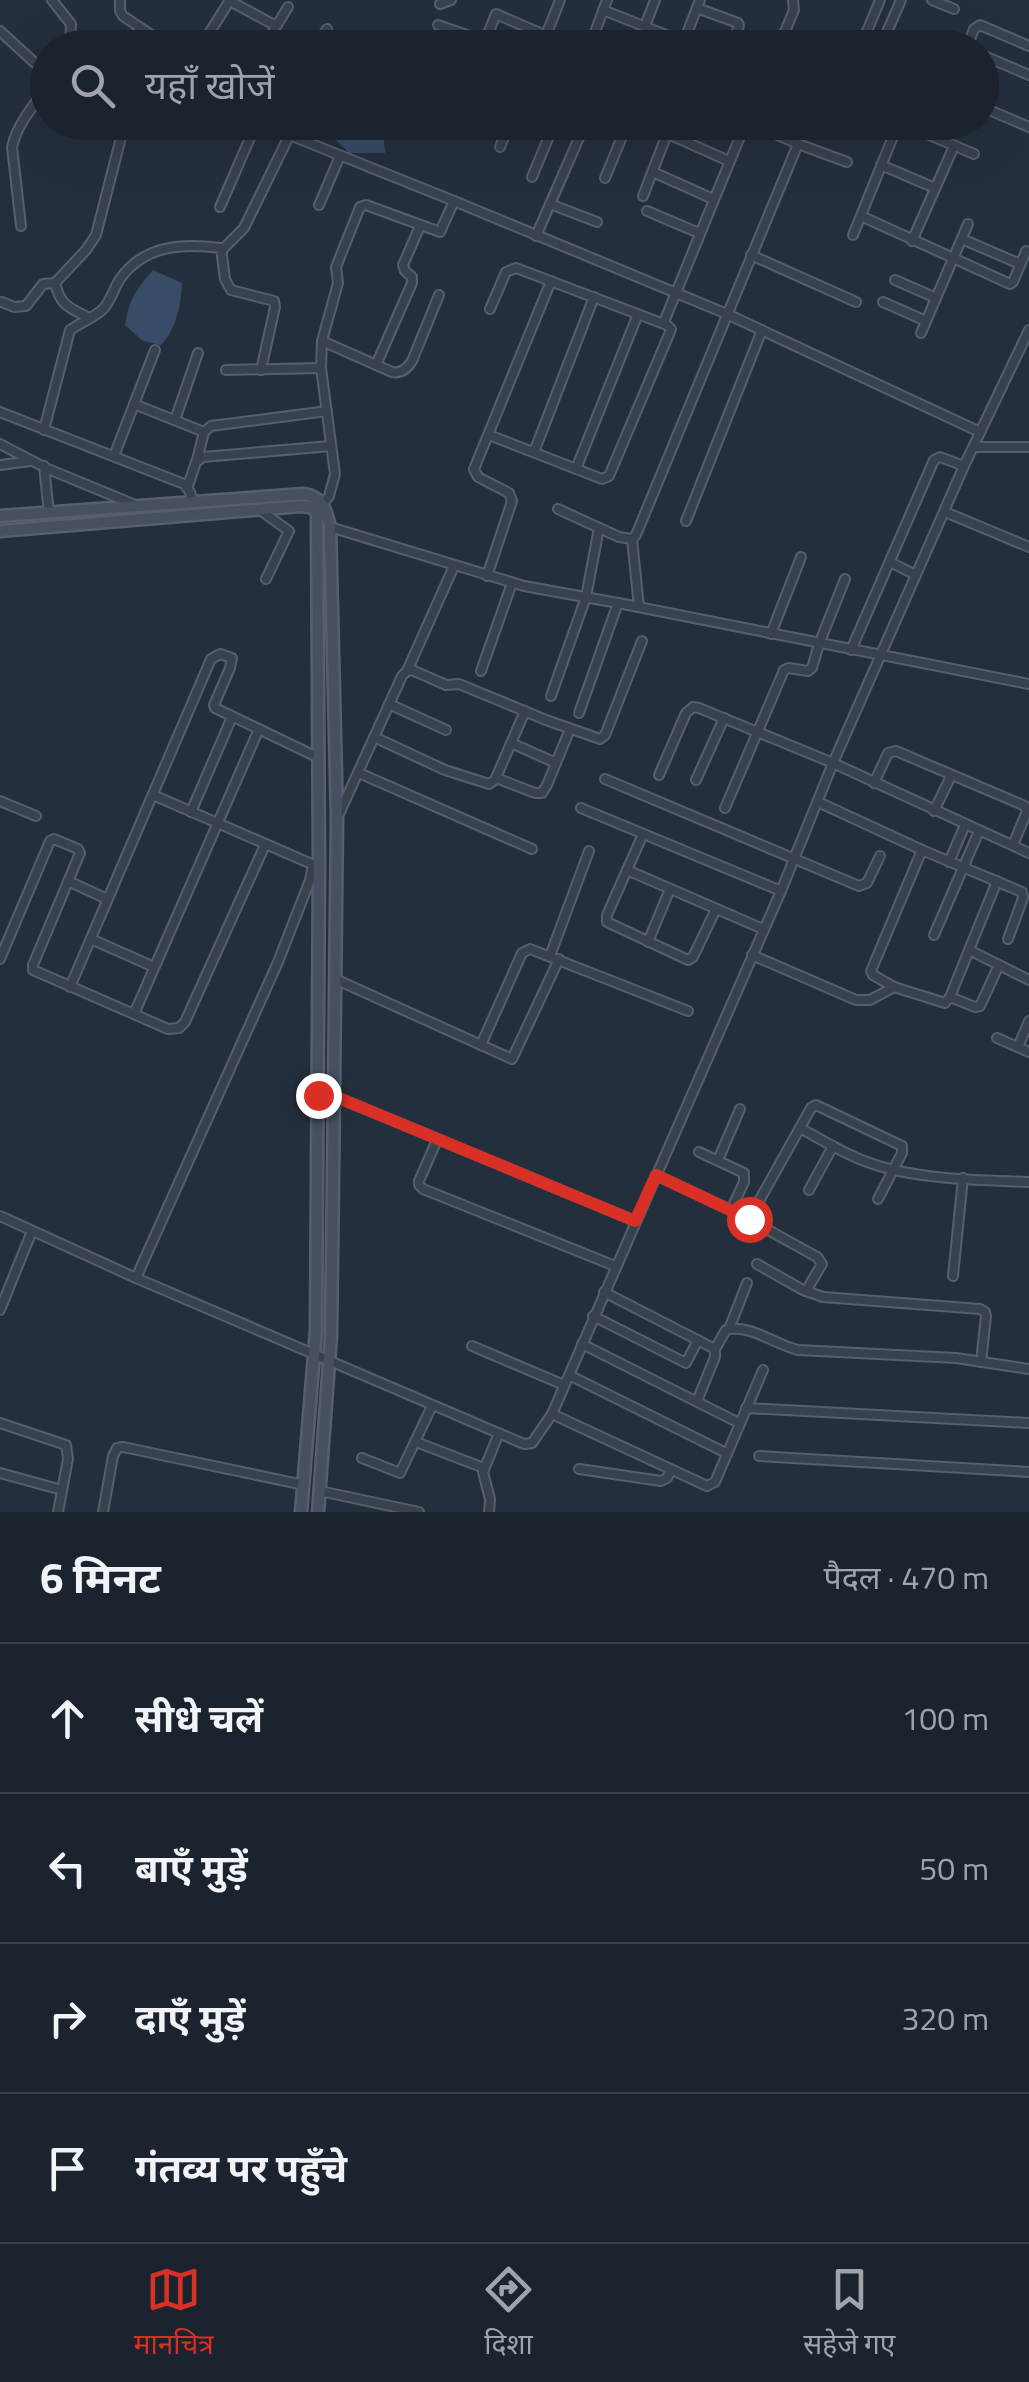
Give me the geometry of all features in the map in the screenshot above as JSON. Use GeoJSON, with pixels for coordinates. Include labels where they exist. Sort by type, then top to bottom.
{"type":"FeatureCollection","features":[{"type":"Feature","properties":{"kind":"main road"},"geometry":{"type":"LineString","coordinates":[[0,516],[304,494],[314,496],[330,527],[337,818],[334,1096],[330,1361],[318,1512]]}},
{"type":"Feature","properties":{"kind":"main road"},"geometry":{"type":"LineString","coordinates":[[0,531],[301,506],[320,508]]}},
{"type":"Feature","properties":{"kind":"main road"},"geometry":{"type":"LineString","coordinates":[[122,508],[124,521]]}},
{"type":"Feature","properties":{"kind":"main road"},"geometry":{"type":"LineString","coordinates":[[301,1512],[315,1355],[320,508]]}},
{"type":"Feature","properties":{"kind":"main road"},"geometry":{"type":"LineString","coordinates":[[319,844],[337,844]]}},
{"type":"Feature","properties":{"kind":"street"},"geometry":{"type":"LineString","coordinates":[[52,0],[71,24],[71,30]]}},
{"type":"Feature","properties":{"kind":"street"},"geometry":{"type":"LineString","coordinates":[[120,0],[121,14],[143,30]]}},
{"type":"Feature","properties":{"kind":"street"},"geometry":{"type":"LineString","coordinates":[[211,30],[230,0],[276,26]]}},
{"type":"Feature","properties":{"kind":"street"},"geometry":{"type":"LineString","coordinates":[[440,4],[451,0]]}},
{"type":"Feature","properties":{"kind":"street"},"geometry":{"type":"LineString","coordinates":[[548,30],[560,0]]}},
{"type":"Feature","properties":{"kind":"street"},"geometry":{"type":"LineString","coordinates":[[596,30],[607,0]]}},
{"type":"Feature","properties":{"kind":"street"},"geometry":{"type":"LineString","coordinates":[[645,26],[655,0]]}},
{"type":"Feature","properties":{"kind":"street"},"geometry":{"type":"LineString","coordinates":[[786,30],[794,10],[793,0]]}},
{"type":"Feature","properties":{"kind":"street"},"geometry":{"type":"LineString","coordinates":[[868,30],[880,0]]}},
{"type":"Feature","properties":{"kind":"street"},"geometry":{"type":"LineString","coordinates":[[888,30],[901,0]]}},
{"type":"Feature","properties":{"kind":"street"},"geometry":{"type":"LineString","coordinates":[[932,0],[954,10]]}},
{"type":"Feature","properties":{"kind":"street"},"geometry":{"type":"LineString","coordinates":[[688,30],[698,4],[738,23],[737,30]]}},
{"type":"Feature","properties":{"kind":"street"},"geometry":{"type":"LineString","coordinates":[[274,30],[288,7]]}},
{"type":"Feature","properties":{"kind":"street"},"geometry":{"type":"LineString","coordinates":[[603,10],[655,30]]}},
{"type":"Feature","properties":{"kind":"street"},"geometry":{"type":"LineString","coordinates":[[489,30],[496,14],[536,30]]}},
{"type":"Feature","properties":{"kind":"street"},"geometry":{"type":"LineString","coordinates":[[438,24],[452,30]]}},
{"type":"Feature","properties":{"kind":"street"},"geometry":{"type":"LineString","coordinates":[[0,31],[30,57]]}},
{"type":"Feature","properties":{"kind":"street"},"geometry":{"type":"LineString","coordinates":[[999,33],[1029,46]]}},
{"type":"Feature","properties":{"kind":"street"},"geometry":{"type":"LineString","coordinates":[[999,62],[1029,74]]}},
{"type":"Feature","properties":{"kind":"street"},"geometry":{"type":"LineString","coordinates":[[21,226],[12,147],[30,112]]}},
{"type":"Feature","properties":{"kind":"street"},"geometry":{"type":"LineString","coordinates":[[999,114],[1029,127]]}},
{"type":"Feature","properties":{"kind":"street"},"geometry":{"type":"LineString","coordinates":[[55,284],[96,235],[120,140]]}},
{"type":"Feature","properties":{"kind":"street"},"geometry":{"type":"LineString","coordinates":[[220,208],[249,140]]}},
{"type":"Feature","properties":{"kind":"street"},"geometry":{"type":"LineString","coordinates":[[44,430],[70,330],[106,306],[118,281],[145,255],[180,246],[223,249],[244,228],[286,140]]}},
{"type":"Feature","properties":{"kind":"street"},"geometry":{"type":"LineString","coordinates":[[298,140],[727,314],[980,432]]}},
{"type":"Feature","properties":{"kind":"street"},"geometry":{"type":"LineString","coordinates":[[500,147],[503,140]]}},
{"type":"Feature","properties":{"kind":"street"},"geometry":{"type":"LineString","coordinates":[[532,177],[547,140]]}},
{"type":"Feature","properties":{"kind":"street"},"geometry":{"type":"LineString","coordinates":[[536,236],[578,140]]}},
{"type":"Feature","properties":{"kind":"street"},"geometry":{"type":"LineString","coordinates":[[605,178],[621,140]]}},
{"type":"Feature","properties":{"kind":"street"},"geometry":{"type":"LineString","coordinates":[[644,196],[666,140]]}},
{"type":"Feature","properties":{"kind":"street"},"geometry":{"type":"LineString","coordinates":[[682,140],[729,161]]}},
{"type":"Feature","properties":{"kind":"street"},"geometry":{"type":"LineString","coordinates":[[664,324],[739,140]]}},
{"type":"Feature","properties":{"kind":"street"},"geometry":{"type":"LineString","coordinates":[[789,140],[848,162]]}},
{"type":"Feature","properties":{"kind":"street"},"geometry":{"type":"LineString","coordinates":[[853,235],[891,140]]}},
{"type":"Feature","properties":{"kind":"street"},"geometry":{"type":"LineString","coordinates":[[940,140],[974,154]]}},
{"type":"Feature","properties":{"kind":"street"},"geometry":{"type":"LineString","coordinates":[[639,607],[632,539],[798,144]]}},
{"type":"Feature","properties":{"kind":"street"},"geometry":{"type":"LineString","coordinates":[[912,241],[954,146]]}},
{"type":"Feature","properties":{"kind":"street"},"geometry":{"type":"LineString","coordinates":[[319,205],[340,156]]}},
{"type":"Feature","properties":{"kind":"street"},"geometry":{"type":"LineString","coordinates":[[881,165],[934,188]]}},
{"type":"Feature","properties":{"kind":"street"},"geometry":{"type":"LineString","coordinates":[[653,172],[714,199]]}},
{"type":"Feature","properties":{"kind":"street"},"geometry":{"type":"LineString","coordinates":[[320,508],[333,486],[335,474],[322,341],[338,282],[336,267],[360,207],[366,205],[442,232],[454,200]]}},
{"type":"Feature","properties":{"kind":"street"},"geometry":{"type":"LineString","coordinates":[[550,204],[597,222]]}},
{"type":"Feature","properties":{"kind":"street"},"geometry":{"type":"LineString","coordinates":[[646,211],[700,233]]}},
{"type":"Feature","properties":{"kind":"street"},"geometry":{"type":"LineString","coordinates":[[860,216],[1010,284],[1026,251]]}},
{"type":"Feature","properties":{"kind":"street"},"geometry":{"type":"LineString","coordinates":[[921,333],[968,224]]}},
{"type":"Feature","properties":{"kind":"street"},"geometry":{"type":"LineString","coordinates":[[376,365],[412,283],[403,265],[420,226]]}},
{"type":"Feature","properties":{"kind":"street"},"geometry":{"type":"LineString","coordinates":[[962,239],[1020,264]]}},
{"type":"Feature","properties":{"kind":"street"},"geometry":{"type":"LineString","coordinates":[[223,249],[230,290],[275,303],[261,370]]}},
{"type":"Feature","properties":{"kind":"street"},"geometry":{"type":"LineString","coordinates":[[751,255],[856,302]]}},
{"type":"Feature","properties":{"kind":"street"},"geometry":{"type":"LineString","coordinates":[[489,435],[602,480],[612,473],[670,332],[664,324],[512,268],[506,272],[490,309]]}},
{"type":"Feature","properties":{"kind":"street"},"geometry":{"type":"LineString","coordinates":[[894,280],[936,298]]}},
{"type":"Feature","properties":{"kind":"street"},"geometry":{"type":"LineString","coordinates":[[487,576],[512,501],[509,493],[478,478],[475,465],[551,281]]}},
{"type":"Feature","properties":{"kind":"street"},"geometry":{"type":"LineString","coordinates":[[1,302],[14,308],[26,306],[43,284],[55,284]]}},
{"type":"Feature","properties":{"kind":"street"},"geometry":{"type":"LineString","coordinates":[[55,284],[58,298],[89,318]]}},
{"type":"Feature","properties":{"kind":"street"},"geometry":{"type":"LineString","coordinates":[[322,341],[396,373],[409,366],[439,295]]}},
{"type":"Feature","properties":{"kind":"street"},"geometry":{"type":"LineString","coordinates":[[534,452],[594,297]]}},
{"type":"Feature","properties":{"kind":"street"},"geometry":{"type":"LineString","coordinates":[[883,302],[926,320]]}},
{"type":"Feature","properties":{"kind":"street"},"geometry":{"type":"LineString","coordinates":[[576,469],[638,314]]}},
{"type":"Feature","properties":{"kind":"street"},"geometry":{"type":"LineString","coordinates":[[686,520],[762,330]]}},
{"type":"Feature","properties":{"kind":"street"},"geometry":{"type":"LineString","coordinates":[[0,1216],[432,1406],[524,1444],[534,1441],[552,1414],[916,575],[1029,330]]}},
{"type":"Feature","properties":{"kind":"street"},"geometry":{"type":"LineString","coordinates":[[114,456],[156,350]]}},
{"type":"Feature","properties":{"kind":"street"},"geometry":{"type":"LineString","coordinates":[[176,420],[198,354]]}},
{"type":"Feature","properties":{"kind":"street"},"geometry":{"type":"LineString","coordinates":[[226,370],[322,368]]}},
{"type":"Feature","properties":{"kind":"street"},"geometry":{"type":"LineString","coordinates":[[134,404],[204,432]]}},
{"type":"Feature","properties":{"kind":"street"},"geometry":{"type":"LineString","coordinates":[[193,502],[188,486],[204,432],[211,426],[327,411]]}},
{"type":"Feature","properties":{"kind":"street"},"geometry":{"type":"LineString","coordinates":[[0,412],[188,486]]}},
{"type":"Feature","properties":{"kind":"street"},"geometry":{"type":"LineString","coordinates":[[0,444],[138,507]]}},
{"type":"Feature","properties":{"kind":"street"},"geometry":{"type":"LineString","coordinates":[[197,460],[332,446]]}},
{"type":"Feature","properties":{"kind":"street"},"geometry":{"type":"LineString","coordinates":[[973,446],[1029,447]]}},
{"type":"Feature","properties":{"kind":"street"},"geometry":{"type":"LineString","coordinates":[[851,650],[934,460],[940,457],[964,466]]}},
{"type":"Feature","properties":{"kind":"street"},"geometry":{"type":"LineString","coordinates":[[0,465],[32,460]]}},
{"type":"Feature","properties":{"kind":"street"},"geometry":{"type":"LineString","coordinates":[[44,466],[49,513]]}},
{"type":"Feature","properties":{"kind":"street"},"geometry":{"type":"LineString","coordinates":[[558,509],[619,538],[632,539]]}},
{"type":"Feature","properties":{"kind":"street"},"geometry":{"type":"LineString","coordinates":[[260,510],[288,531],[266,579]]}},
{"type":"Feature","properties":{"kind":"street"},"geometry":{"type":"LineString","coordinates":[[945,512],[1029,547]]}},
{"type":"Feature","properties":{"kind":"street"},"geometry":{"type":"LineString","coordinates":[[330,527],[512,583],[1029,684]]}},
{"type":"Feature","properties":{"kind":"street"},"geometry":{"type":"LineString","coordinates":[[551,696],[586,597],[599,528]]}},
{"type":"Feature","properties":{"kind":"street"},"geometry":{"type":"LineString","coordinates":[[770,634],[801,557]]}},
{"type":"Feature","properties":{"kind":"street"},"geometry":{"type":"LineString","coordinates":[[890,562],[916,575]]}},
{"type":"Feature","properties":{"kind":"street"},"geometry":{"type":"LineString","coordinates":[[337,818],[454,566]]}},
{"type":"Feature","properties":{"kind":"street"},"geometry":{"type":"LineString","coordinates":[[724,808],[784,670],[811,670],[845,579]]}},
{"type":"Feature","properties":{"kind":"street"},"geometry":{"type":"LineString","coordinates":[[481,670],[512,583]]}},
{"type":"Feature","properties":{"kind":"street"},"geometry":{"type":"LineString","coordinates":[[579,713],[618,602]]}},
{"type":"Feature","properties":{"kind":"street"},"geometry":{"type":"LineString","coordinates":[[408,670],[446,685],[459,684],[596,739],[606,735],[642,642]]}},
{"type":"Feature","properties":{"kind":"street"},"geometry":{"type":"LineString","coordinates":[[70,987],[211,659],[220,654],[230,656],[232,663],[214,706],[319,758]]}},
{"type":"Feature","properties":{"kind":"street"},"geometry":{"type":"LineString","coordinates":[[389,704],[446,730]]}},
{"type":"Feature","properties":{"kind":"street"},"geometry":{"type":"LineString","coordinates":[[660,774],[689,710],[698,708],[1029,853]]}},
{"type":"Feature","properties":{"kind":"street"},"geometry":{"type":"LineString","coordinates":[[374,737],[489,784],[496,778],[525,711]]}},
{"type":"Feature","properties":{"kind":"street"},"geometry":{"type":"LineString","coordinates":[[191,812],[232,716]]}},
{"type":"Feature","properties":{"kind":"street"},"geometry":{"type":"LineString","coordinates":[[696,780],[724,718]]}},
{"type":"Feature","properties":{"kind":"street"},"geometry":{"type":"LineString","coordinates":[[496,778],[542,792],[570,729]]}},
{"type":"Feature","properties":{"kind":"street"},"geometry":{"type":"LineString","coordinates":[[134,1014],[259,730]]}},
{"type":"Feature","properties":{"kind":"street"},"geometry":{"type":"LineString","coordinates":[[511,743],[556,763]]}},
{"type":"Feature","properties":{"kind":"street"},"geometry":{"type":"LineString","coordinates":[[874,783],[892,751],[1025,806],[1026,820],[1013,845]]}},
{"type":"Feature","properties":{"kind":"street"},"geometry":{"type":"LineString","coordinates":[[359,773],[532,849]]}},
{"type":"Feature","properties":{"kind":"street"},"geometry":{"type":"LineString","coordinates":[[934,811],[951,776]]}},
{"type":"Feature","properties":{"kind":"street"},"geometry":{"type":"LineString","coordinates":[[606,779],[859,886],[867,883],[880,856]]}},
{"type":"Feature","properties":{"kind":"street"},"geometry":{"type":"LineString","coordinates":[[136,1278],[278,962],[316,865],[153,795]]}},
{"type":"Feature","properties":{"kind":"street"},"geometry":{"type":"LineString","coordinates":[[0,801],[36,816]]}},
{"type":"Feature","properties":{"kind":"street"},"geometry":{"type":"LineString","coordinates":[[818,802],[1024,894],[1008,938]]}},
{"type":"Feature","properties":{"kind":"street"},"geometry":{"type":"LineString","coordinates":[[581,808],[781,891]]}},
{"type":"Feature","properties":{"kind":"street"},"geometry":{"type":"LineString","coordinates":[[950,862],[964,825]]}},
{"type":"Feature","properties":{"kind":"street"},"geometry":{"type":"LineString","coordinates":[[934,935],[979,831]]}},
{"type":"Feature","properties":{"kind":"street"},"geometry":{"type":"LineString","coordinates":[[643,834],[607,922],[690,959],[716,909]]}},
{"type":"Feature","properties":{"kind":"street"},"geometry":{"type":"LineString","coordinates":[[0,959],[52,840],[79,851],[32,967],[174,1030],[183,1026],[265,844]]}},
{"type":"Feature","properties":{"kind":"street"},"geometry":{"type":"LineString","coordinates":[[922,850],[870,971],[894,987],[942,1004],[950,998],[997,881]]}},
{"type":"Feature","properties":{"kind":"street"},"geometry":{"type":"LineString","coordinates":[[335,979],[512,1059],[555,958],[589,851]]}},
{"type":"Feature","properties":{"kind":"street"},"geometry":{"type":"LineString","coordinates":[[627,870],[763,929]]}},
{"type":"Feature","properties":{"kind":"street"},"geometry":{"type":"LineString","coordinates":[[68,882],[107,900]]}},
{"type":"Feature","properties":{"kind":"street"},"geometry":{"type":"LineString","coordinates":[[648,942],[670,889]]}},
{"type":"Feature","properties":{"kind":"street"},"geometry":{"type":"LineString","coordinates":[[91,939],[154,967]]}},
{"type":"Feature","properties":{"kind":"street"},"geometry":{"type":"LineString","coordinates":[[481,1046],[522,952],[530,949],[688,1011]]}},
{"type":"Feature","properties":{"kind":"street"},"geometry":{"type":"LineString","coordinates":[[969,950],[1029,980]]}},
{"type":"Feature","properties":{"kind":"street"},"geometry":{"type":"LineString","coordinates":[[752,955],[856,1000],[870,1000],[894,987]]}},
{"type":"Feature","properties":{"kind":"street"},"geometry":{"type":"LineString","coordinates":[[950,998],[980,1006],[999,965]]}},
{"type":"Feature","properties":{"kind":"street"},"geometry":{"type":"LineString","coordinates":[[1018,1047],[1029,1021]]}},
{"type":"Feature","properties":{"kind":"street"},"geometry":{"type":"LineString","coordinates":[[997,1038],[1029,1052]]}},
{"type":"Feature","properties":{"kind":"street"},"geometry":{"type":"LineString","coordinates":[[318,1095],[334,1096],[635,1221]]}},
{"type":"Feature","properties":{"kind":"street"},"geometry":{"type":"LineString","coordinates":[[749,1219],[811,1108],[818,1106],[902,1146],[878,1199]]}},
{"type":"Feature","properties":{"kind":"street"},"geometry":{"type":"LineString","coordinates":[[718,1160],[740,1109]]}},
{"type":"Feature","properties":{"kind":"street"},"geometry":{"type":"LineString","coordinates":[[800,1128],[893,1170],[1029,1182]]}},
{"type":"Feature","properties":{"kind":"street"},"geometry":{"type":"LineString","coordinates":[[437,1140],[420,1180],[423,1189],[615,1266]]}},
{"type":"Feature","properties":{"kind":"street"},"geometry":{"type":"LineString","coordinates":[[809,1190],[833,1146]]}},
{"type":"Feature","properties":{"kind":"street"},"geometry":{"type":"LineString","coordinates":[[699,1152],[745,1177],[731,1210]]}},
{"type":"Feature","properties":{"kind":"street"},"geometry":{"type":"LineString","coordinates":[[656,1175],[749,1219],[821,1260],[806,1291]]}},
{"type":"Feature","properties":{"kind":"street"},"geometry":{"type":"LineString","coordinates":[[954,1276],[964,1178]]}},
{"type":"Feature","properties":{"kind":"street"},"geometry":{"type":"LineString","coordinates":[[0,1310],[32,1231]]}},
{"type":"Feature","properties":{"kind":"street"},"geometry":{"type":"LineString","coordinates":[[757,1264],[806,1291],[840,1299],[980,1309],[986,1316],[981,1362]]}},
{"type":"Feature","properties":{"kind":"street"},"geometry":{"type":"LineString","coordinates":[[729,1329],[747,1282]]}},
{"type":"Feature","properties":{"kind":"street"},"geometry":{"type":"LineString","coordinates":[[604,1292],[715,1348]]}},
{"type":"Feature","properties":{"kind":"street"},"geometry":{"type":"LineString","coordinates":[[594,1316],[686,1363],[698,1340]]}},
{"type":"Feature","properties":{"kind":"street"},"geometry":{"type":"LineString","coordinates":[[697,1402],[715,1348],[723,1334],[736,1327],[798,1350],[918,1355],[1029,1369]]}},
{"type":"Feature","properties":{"kind":"street"},"geometry":{"type":"LineString","coordinates":[[582,1344],[740,1424]]}},
{"type":"Feature","properties":{"kind":"street"},"geometry":{"type":"LineString","coordinates":[[472,1346],[564,1386]]}},
{"type":"Feature","properties":{"kind":"street"},"geometry":{"type":"LineString","coordinates":[[552,1414],[702,1485],[712,1485],[762,1370]]}},
{"type":"Feature","properties":{"kind":"street"},"geometry":{"type":"LineString","coordinates":[[569,1375],[726,1453]]}},
{"type":"Feature","properties":{"kind":"street"},"geometry":{"type":"LineString","coordinates":[[362,1458],[400,1473],[432,1406]]}},
{"type":"Feature","properties":{"kind":"street"},"geometry":{"type":"LineString","coordinates":[[746,1408],[1029,1424]]}},
{"type":"Feature","properties":{"kind":"street"},"geometry":{"type":"LineString","coordinates":[[0,1423],[66,1445],[68,1460],[58,1512]]}},
{"type":"Feature","properties":{"kind":"street"},"geometry":{"type":"LineString","coordinates":[[490,1512],[484,1468],[499,1434]]}},
{"type":"Feature","properties":{"kind":"street"},"geometry":{"type":"LineString","coordinates":[[416,1442],[484,1468]]}},
{"type":"Feature","properties":{"kind":"street"},"geometry":{"type":"LineString","coordinates":[[104,1512],[113,1456],[118,1448],[124,1447],[304,1485]]}},
{"type":"Feature","properties":{"kind":"street"},"geometry":{"type":"LineString","coordinates":[[758,1456],[1029,1472]]}},
{"type":"Feature","properties":{"kind":"street"},"geometry":{"type":"LineString","coordinates":[[580,1469],[661,1480],[667,1478],[670,1470]]}},
{"type":"Feature","properties":{"kind":"street"},"geometry":{"type":"LineString","coordinates":[[0,1473],[62,1490]]}},
{"type":"Feature","properties":{"kind":"street"},"geometry":{"type":"LineString","coordinates":[[320,1491],[382,1508],[419,1512]]}},
{"type":"Feature","properties":{"kind":"water"},"geometry":{"type":"Polygon","coordinates":[[[336,140],[384,140],[385,153],[349,153],[336,140]]]}},
{"type":"Feature","properties":{"kind":"water"},"geometry":{"type":"Polygon","coordinates":[[[153,270],[182,283],[177,316],[161,345],[143,341],[125,325],[134,295],[153,270]]]}},
{"type":"Feature","properties":{"kind":"route"},"geometry":{"type":"LineString","coordinates":[[318,1095],[334,1096],[635,1221],[656,1175],[749,1219]]}}]}
